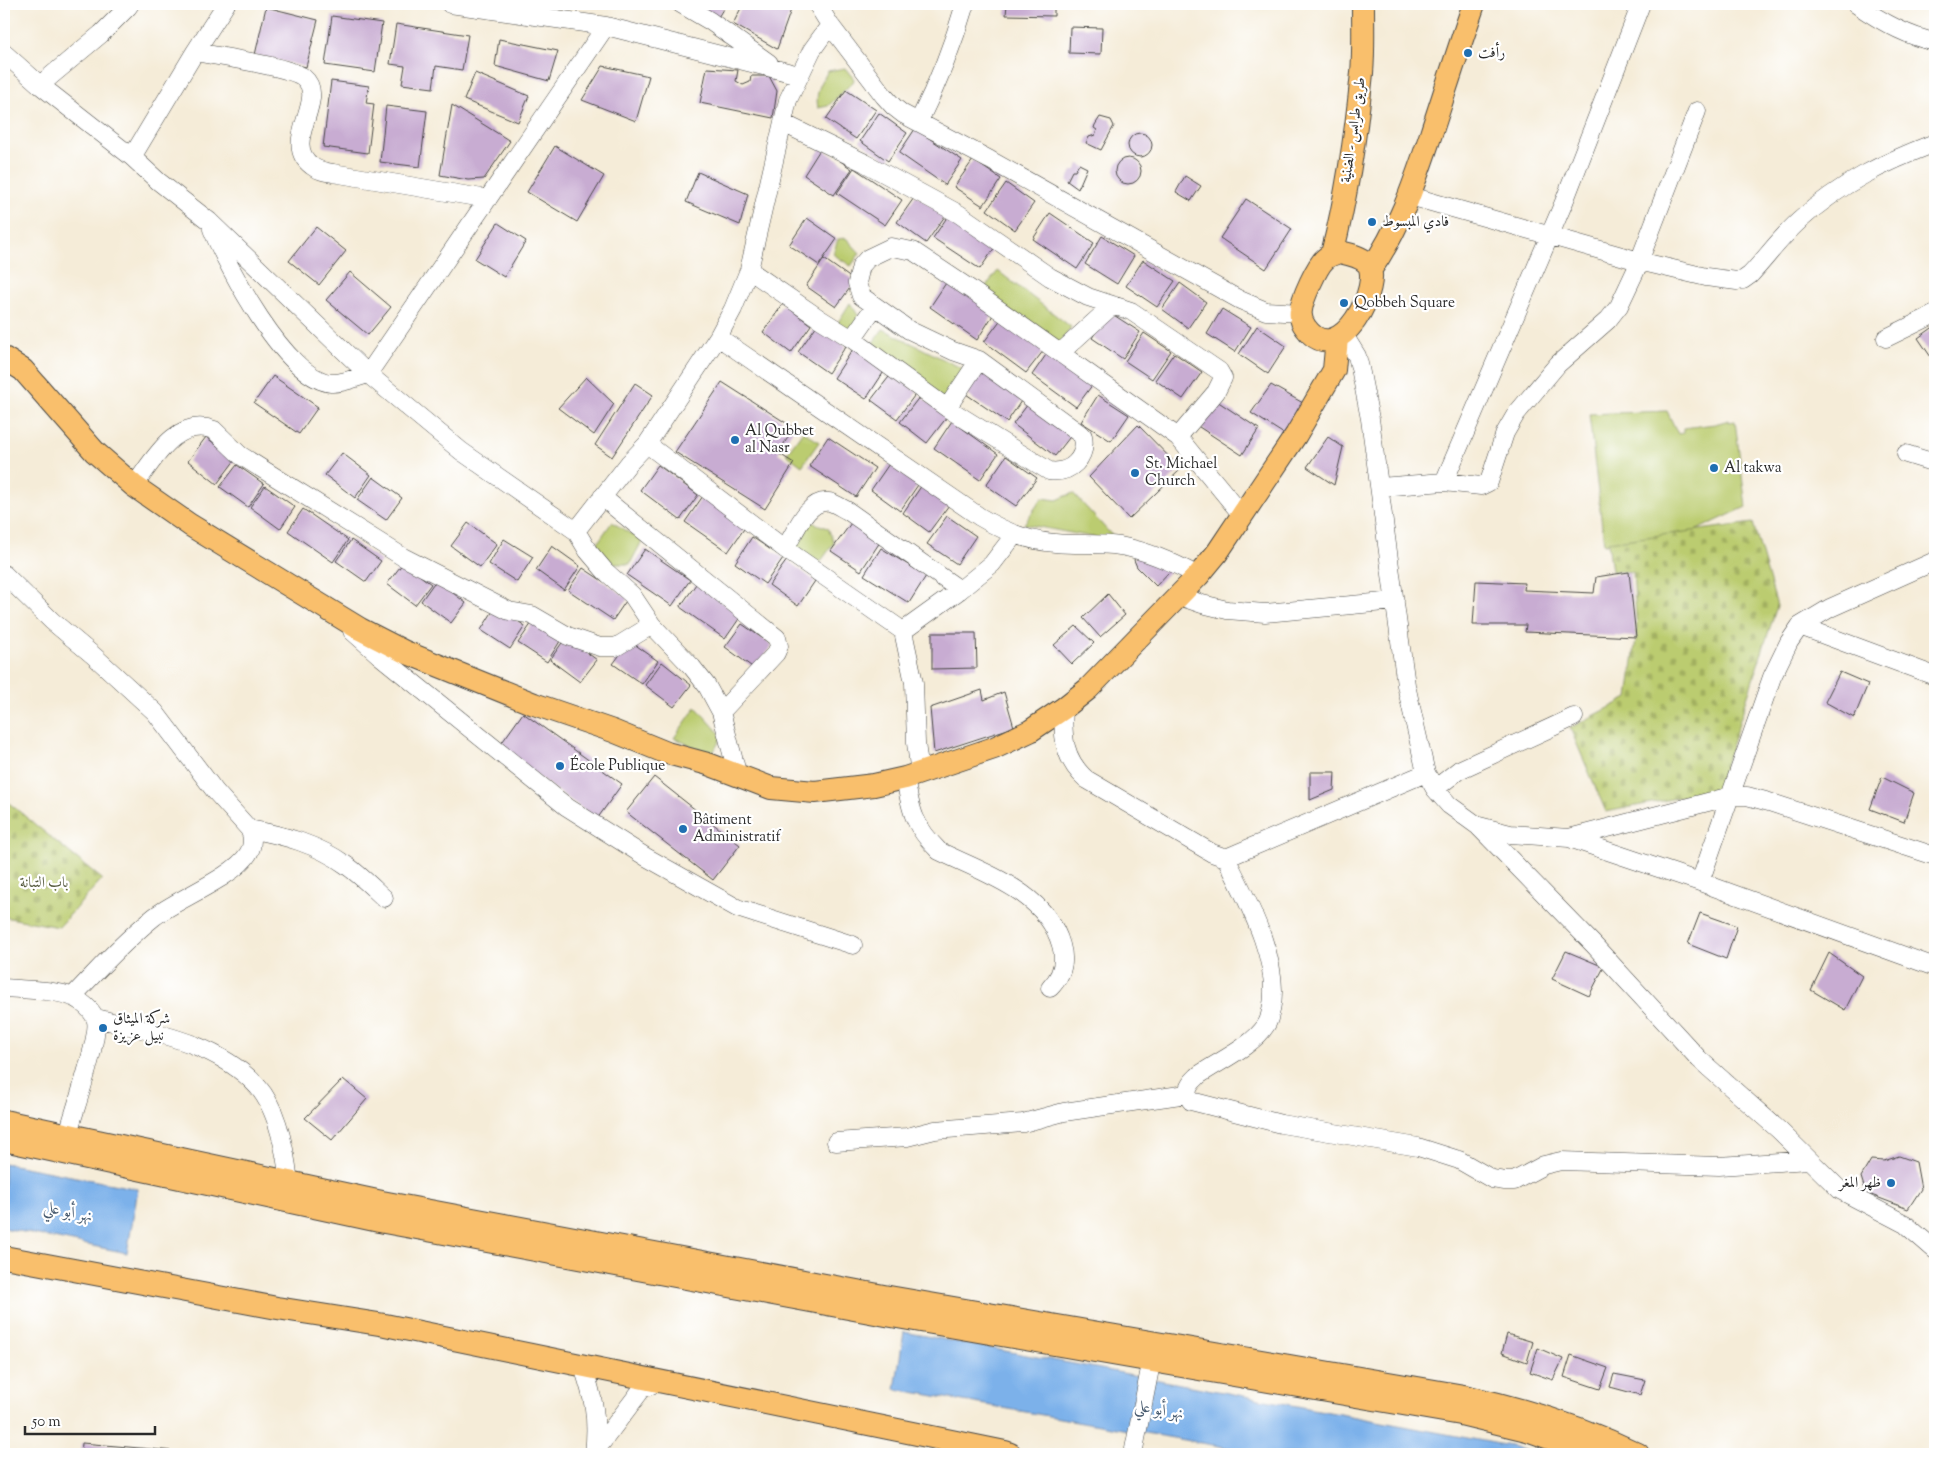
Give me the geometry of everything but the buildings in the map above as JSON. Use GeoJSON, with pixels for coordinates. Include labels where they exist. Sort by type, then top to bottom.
{"type":"FeatureCollection","features":[{"type":"Feature","properties":{"kind":"main road","name":"طريق طرابس - الضنية"},"geometry":{"type":"LineString","coordinates":[[1332,254],[1341,218],[1354,142],[1362,71],[1363,4]]}},
{"type":"Feature","properties":{"kind":"main road"},"geometry":{"type":"LineString","coordinates":[[4,358],[23,370],[95,452],[134,486],[190,525],[360,629],[405,652],[534,704],[667,752],[708,764],[771,788],[815,792],[874,785],[912,776],[994,748],[1030,731],[1064,708],[1088,689],[1198,576],[1217,553],[1296,435],[1334,370],[1340,336],[1362,308],[1368,293],[1371,269],[1384,252],[1410,196],[1474,4]]}},
{"type":"Feature","properties":{"kind":"main road"},"geometry":{"type":"LineString","coordinates":[[1340,336],[1324,340],[1311,334],[1302,323],[1301,314],[1304,300],[1316,273],[1324,259],[1339,252],[1360,258],[1371,269]]}},
{"type":"Feature","properties":{"kind":"main road"},"geometry":{"type":"LineString","coordinates":[[4,1121],[289,1184],[880,1295],[1152,1359],[1283,1366],[1464,1396],[1498,1403],[1572,1425],[1638,1454]]}},
{"type":"Feature","properties":{"kind":"main road"},"geometry":{"type":"LineString","coordinates":[[4,1140],[388,1222],[886,1315],[1152,1359],[1280,1384],[1460,1414],[1526,1430],[1594,1454]]}},
{"type":"Feature","properties":{"kind":"main road"},"geometry":{"type":"LineString","coordinates":[[4,1258],[277,1308],[385,1324],[1010,1454]]}},
{"type":"Feature","properties":{"kind":"street"},"geometry":{"type":"LineString","coordinates":[[40,85],[119,18],[130,4]]}},
{"type":"Feature","properties":{"kind":"street"},"geometry":{"type":"LineString","coordinates":[[132,158],[226,4]]}},
{"type":"Feature","properties":{"kind":"street"},"geometry":{"type":"LineString","coordinates":[[450,4],[606,26],[799,75]]}},
{"type":"Feature","properties":{"kind":"street"},"geometry":{"type":"LineString","coordinates":[[681,4],[710,21],[780,70]]}},
{"type":"Feature","properties":{"kind":"street"},"geometry":{"type":"LineString","coordinates":[[817,4],[830,25],[894,107],[903,114],[1240,300],[1266,311],[1301,314]]}},
{"type":"Feature","properties":{"kind":"street"},"geometry":{"type":"LineString","coordinates":[[918,121],[938,83],[955,40],[965,4]]}},
{"type":"Feature","properties":{"kind":"street"},"geometry":{"type":"LineString","coordinates":[[1444,482],[1589,140],[1641,4]]}},
{"type":"Feature","properties":{"kind":"street"},"geometry":{"type":"LineString","coordinates":[[1856,4],[1890,26],[1912,36],[1935,42]]}},
{"type":"Feature","properties":{"kind":"street"},"geometry":{"type":"LineString","coordinates":[[576,531],[629,463],[647,444],[718,337],[733,309],[749,270],[788,100],[812,50],[830,25]]}},
{"type":"Feature","properties":{"kind":"street"},"geometry":{"type":"LineString","coordinates":[[209,221],[219,246],[245,293],[271,335],[286,353],[306,371],[318,379],[330,383],[368,374],[606,26]]}},
{"type":"Feature","properties":{"kind":"street"},"geometry":{"type":"LineString","coordinates":[[195,52],[266,66],[303,77],[309,84],[311,94],[300,143],[302,152],[311,166],[333,174],[488,199]]}},
{"type":"Feature","properties":{"kind":"street"},"geometry":{"type":"LineString","coordinates":[[4,53],[40,85],[132,158],[158,182],[209,221],[368,374],[461,451],[576,531],[588,552],[632,595],[652,625],[692,667],[707,686],[721,712],[738,776]]}},
{"type":"Feature","properties":{"kind":"street"},"geometry":{"type":"LineString","coordinates":[[1380,487],[1444,482],[1481,486],[1489,482],[1505,433],[1516,414],[1558,364],[1608,320],[1619,306],[1697,111]]}},
{"type":"Feature","properties":{"kind":"street"},"geometry":{"type":"LineString","coordinates":[[783,123],[865,163],[959,214],[1050,277],[1088,296],[1131,310],[1219,370],[1223,378],[1216,392],[1178,437]]}},
{"type":"Feature","properties":{"kind":"street"},"geometry":{"type":"LineString","coordinates":[[1410,196],[1639,260],[1706,277],[1737,281],[1743,280],[1750,275],[1798,222],[1834,192],[1886,163],[1935,143]]}},
{"type":"Feature","properties":{"kind":"street"},"geometry":{"type":"LineString","coordinates":[[749,270],[852,339],[947,408],[1048,471],[1056,472],[1073,466],[1079,460],[1084,444],[1083,436],[979,360],[953,351],[909,330],[861,296],[856,282],[861,266],[868,258],[891,247],[913,251],[1178,437],[1242,515]]}},
{"type":"Feature","properties":{"kind":"street"},"geometry":{"type":"LineString","coordinates":[[1060,353],[1113,305]]}},
{"type":"Feature","properties":{"kind":"street"},"geometry":{"type":"LineString","coordinates":[[852,339],[875,306]]}},
{"type":"Feature","properties":{"kind":"street"},"geometry":{"type":"LineString","coordinates":[[1886,338],[1935,314]]}},
{"type":"Feature","properties":{"kind":"street"},"geometry":{"type":"LineString","coordinates":[[1340,336],[1357,356],[1360,368],[1380,487],[1406,685],[1426,773],[1435,789],[1449,805],[1478,826],[1606,958],[1700,1059],[1780,1131],[1840,1190],[1905,1224],[1935,1250]]}},
{"type":"Feature","properties":{"kind":"street"},"geometry":{"type":"LineString","coordinates":[[718,337],[980,517],[1015,534],[1035,540],[1056,543],[1098,544],[1140,551],[1167,560],[1198,576]]}},
{"type":"Feature","properties":{"kind":"street"},"geometry":{"type":"LineString","coordinates":[[947,408],[979,360]]}},
{"type":"Feature","properties":{"kind":"street"},"geometry":{"type":"LineString","coordinates":[[134,486],[156,456],[179,433],[195,427],[208,428],[219,435],[240,454],[404,557],[509,611],[532,615],[568,636],[600,647],[616,647],[652,625]]}},
{"type":"Feature","properties":{"kind":"street"},"geometry":{"type":"LineString","coordinates":[[647,444],[785,549],[903,632],[914,683],[916,743],[912,776],[914,820],[939,851],[1008,885],[1027,897],[1049,920],[1056,929],[1063,954],[1058,980],[1050,988]]}},
{"type":"Feature","properties":{"kind":"street"},"geometry":{"type":"LineString","coordinates":[[1906,454],[1935,463]]}},
{"type":"Feature","properties":{"kind":"street"},"geometry":{"type":"LineString","coordinates":[[602,497],[777,638],[779,646],[776,653],[721,712]]}},
{"type":"Feature","properties":{"kind":"street"},"geometry":{"type":"LineString","coordinates":[[785,549],[807,512],[814,505],[828,502],[848,511],[960,590]]}},
{"type":"Feature","properties":{"kind":"street"},"geometry":{"type":"LineString","coordinates":[[903,632],[992,564],[1015,534]]}},
{"type":"Feature","properties":{"kind":"street"},"geometry":{"type":"LineString","coordinates":[[1700,882],[1772,676],[1789,642],[1800,626],[1830,608],[1935,561]]}},
{"type":"Feature","properties":{"kind":"street"},"geometry":{"type":"LineString","coordinates":[[4,574],[154,712],[252,835],[249,853],[231,871],[155,916],[120,947],[72,997]]}},
{"type":"Feature","properties":{"kind":"street"},"geometry":{"type":"LineString","coordinates":[[1178,596],[1227,610],[1265,613],[1395,601]]}},
{"type":"Feature","properties":{"kind":"street"},"geometry":{"type":"LineString","coordinates":[[328,609],[379,655],[567,807],[646,857],[737,908],[853,945]]}},
{"type":"Feature","properties":{"kind":"street"},"geometry":{"type":"LineString","coordinates":[[1800,626],[1935,676]]}},
{"type":"Feature","properties":{"kind":"street"},"geometry":{"type":"LineString","coordinates":[[1064,708],[1064,739],[1068,754],[1076,770],[1086,780],[1212,853],[1226,858],[1426,773]]}},
{"type":"Feature","properties":{"kind":"street"},"geometry":{"type":"LineString","coordinates":[[1435,789],[1459,770],[1574,718]]}},
{"type":"Feature","properties":{"kind":"street"},"geometry":{"type":"LineString","coordinates":[[1569,838],[1731,796],[1747,796],[1935,856]]}},
{"type":"Feature","properties":{"kind":"street"},"geometry":{"type":"LineString","coordinates":[[1478,826],[1510,834],[1569,838],[1700,882],[1935,967]]}},
{"type":"Feature","properties":{"kind":"street"},"geometry":{"type":"LineString","coordinates":[[249,829],[293,838],[327,853],[346,864],[384,898]]}},
{"type":"Feature","properties":{"kind":"street"},"geometry":{"type":"LineString","coordinates":[[1226,858],[1263,942],[1271,970],[1273,1001],[1267,1024],[1255,1037],[1199,1075],[1188,1088],[1187,1094],[1191,1101],[1281,1124],[1418,1147],[1459,1160],[1492,1179],[1505,1181],[1514,1181],[1544,1165],[1561,1161],[1719,1166],[1808,1160]]}},
{"type":"Feature","properties":{"kind":"street"},"geometry":{"type":"LineString","coordinates":[[4,988],[46,991],[72,997],[80,1001],[96,1018],[175,1038],[209,1050],[233,1066],[258,1088],[273,1113],[282,1137],[289,1184]]}},
{"type":"Feature","properties":{"kind":"street"},"geometry":{"type":"LineString","coordinates":[[68,1134],[92,1055],[97,1029],[96,1018]]}},
{"type":"Feature","properties":{"kind":"street"},"geometry":{"type":"LineString","coordinates":[[836,1142],[907,1137],[935,1130],[1023,1123],[1064,1112],[1187,1094]]}},
{"type":"Feature","properties":{"kind":"street"},"geometry":{"type":"LineString","coordinates":[[1134,1451],[1152,1359]]}},
{"type":"Feature","properties":{"kind":"street"},"geometry":{"type":"LineString","coordinates":[[582,1364],[595,1410],[597,1428],[593,1454]]}},
{"type":"Feature","properties":{"kind":"street"},"geometry":{"type":"LineString","coordinates":[[593,1454],[642,1389],[660,1381]]}},
{"type":"Feature","properties":{"kind":"green space"},"geometry":{"type":"Polygon","coordinates":[[[845,68],[854,79],[853,82],[828,106],[818,108],[817,98],[819,89],[828,71],[845,68]]]}},
{"type":"Feature","properties":{"kind":"green space"},"geometry":{"type":"Polygon","coordinates":[[[846,238],[860,253],[851,266],[833,254],[838,239],[846,238]]]}},
{"type":"Feature","properties":{"kind":"green space"},"geometry":{"type":"Polygon","coordinates":[[[998,271],[1071,327],[1059,346],[982,291],[998,271]]]}},
{"type":"Feature","properties":{"kind":"green space"},"geometry":{"type":"Polygon","coordinates":[[[850,303],[858,315],[856,328],[835,327],[850,303]]]}},
{"type":"Feature","properties":{"kind":"green space"},"geometry":{"type":"Polygon","coordinates":[[[883,329],[965,370],[943,401],[869,348],[883,329]]]}},
{"type":"Feature","properties":{"kind":"green space"},"geometry":{"type":"Polygon","coordinates":[[[1667,411],[1678,434],[1683,433],[1683,428],[1715,424],[1729,420],[1729,422],[1735,421],[1746,507],[1684,536],[1604,544],[1589,414],[1667,411]]]}},
{"type":"Feature","properties":{"kind":"green space"},"geometry":{"type":"Polygon","coordinates":[[[803,431],[819,442],[802,466],[786,454],[803,431]]]}},
{"type":"Feature","properties":{"kind":"green space"},"geometry":{"type":"Polygon","coordinates":[[[1073,493],[1118,542],[1024,524],[1042,498],[1057,500],[1073,493]]]}},
{"type":"Feature","properties":{"kind":"green space"},"geometry":{"type":"Polygon","coordinates":[[[808,521],[828,528],[834,543],[816,568],[789,548],[808,521]]]}},
{"type":"Feature","properties":{"kind":"green space"},"geometry":{"type":"Polygon","coordinates":[[[612,522],[642,541],[630,564],[610,564],[596,545],[612,522]]]}},
{"type":"Feature","properties":{"kind":"green space"},"geometry":{"type":"Polygon","coordinates":[[[1753,523],[1777,606],[1717,790],[1606,812],[1570,728],[1628,698],[1637,631],[1633,572],[1612,571],[1608,542],[1753,523]]]}},
{"type":"Feature","properties":{"kind":"green space"},"geometry":{"type":"Polygon","coordinates":[[[696,707],[722,736],[712,755],[674,738],[696,707]]]}},
{"type":"Feature","properties":{"kind":"green space","name":"باب التبانة"},"geometry":{"type":"Polygon","coordinates":[[[4,799],[102,879],[59,927],[4,917],[4,799]]]}},
{"type":"Feature","properties":{"kind":"water","name":"نهر أبو علي"},"geometry":{"type":"Polygon","coordinates":[[[4,1163],[138,1189],[127,1253],[4,1228],[4,1163]]]}},
{"type":"Feature","properties":{"kind":"water","name":"نهر أبو علي"},"geometry":{"type":"Polygon","coordinates":[[[904,1332],[1515,1447],[1535,1454],[1264,1454],[895,1389],[904,1332]]]}},
{"type":"Feature","properties":{"kind":"place","name":"رأفت"},"geometry":{"type":"Point","coordinates":[1468,53]}},
{"type":"Feature","properties":{"kind":"place","name":"فادي المبسوط"},"geometry":{"type":"Point","coordinates":[1372,222]}},
{"type":"Feature","properties":{"kind":"place","name":"Qobbeh Square"},"geometry":{"type":"Point","coordinates":[1344,303]}},
{"type":"Feature","properties":{"kind":"place","name":"Al Qubbet al Nasr"},"geometry":{"type":"Point","coordinates":[735,440]}},
{"type":"Feature","properties":{"kind":"place","name":"Al takwa"},"geometry":{"type":"Point","coordinates":[1714,468]}},
{"type":"Feature","properties":{"kind":"place","name":"St. Michael Church"},"geometry":{"type":"Point","coordinates":[1135,473]}},
{"type":"Feature","properties":{"kind":"place","name":"École Publique"},"geometry":{"type":"Point","coordinates":[560,766]}},
{"type":"Feature","properties":{"kind":"place","name":"Bâtiment Administratif"},"geometry":{"type":"Point","coordinates":[683,829]}},
{"type":"Feature","properties":{"kind":"place","name":"شركة الميثاق نبيل عزيزة"},"geometry":{"type":"Point","coordinates":[103,1028]}},
{"type":"Feature","properties":{"kind":"place","name":"ظهر المغر"},"geometry":{"type":"Point","coordinates":[1891,1183]}}]}
